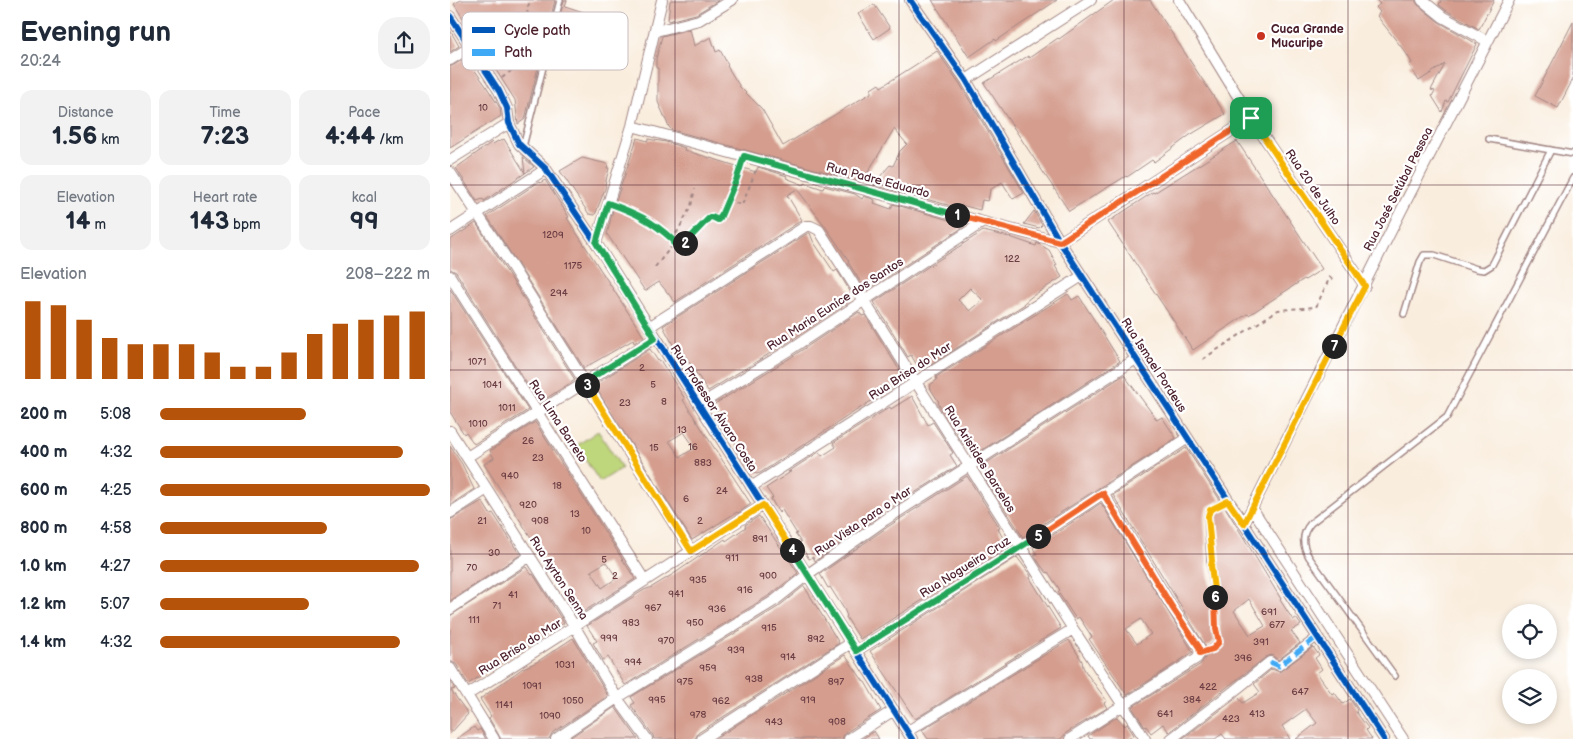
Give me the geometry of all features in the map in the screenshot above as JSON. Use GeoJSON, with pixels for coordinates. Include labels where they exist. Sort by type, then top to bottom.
{"type":"FeatureCollection","features":[{"type":"Feature","properties":{"kind":"street"},"geometry":{"type":"LineString","coordinates":[[656,31],[699,20],[732,0]]}},
{"type":"Feature","properties":{"kind":"street","name":"Rua Ismael Pordeus"},"geometry":{"type":"LineString","coordinates":[[910,0],[966,80],[1060,242],[1384,739]]}},
{"type":"Feature","properties":{"kind":"street"},"geometry":{"type":"LineString","coordinates":[[966,80],[1092,0]]}},
{"type":"Feature","properties":{"kind":"street","name":"Rua 20 de Julho"},"geometry":{"type":"LineString","coordinates":[[1179,0],[1251,118],[1365,286]]}},
{"type":"Feature","properties":{"kind":"street"},"geometry":{"type":"LineString","coordinates":[[1422,0],[1443,16],[1487,41]]}},
{"type":"Feature","properties":{"kind":"street","name":"Rua José Setúbal Pessoa"},"geometry":{"type":"LineString","coordinates":[[1244,524],[1487,41],[1510,0]]}},
{"type":"Feature","properties":{"kind":"street"},"geometry":{"type":"LineString","coordinates":[[596,243],[632,126],[656,31],[660,1]]}},
{"type":"Feature","properties":{"kind":"street","name":"Rua Professor Álvaro Costa"},"geometry":{"type":"LineString","coordinates":[[450,16],[462,35]]}},
{"type":"Feature","properties":{"kind":"street"},"geometry":{"type":"LineString","coordinates":[[450,60],[462,52]]}},
{"type":"Feature","properties":{"kind":"street","name":"Rua Professor Álvaro Costa"},"geometry":{"type":"LineString","coordinates":[[485,70],[507,108],[508,123],[519,144],[546,169],[596,243],[910,735]]}},
{"type":"Feature","properties":{"kind":"street"},"geometry":{"type":"LineString","coordinates":[[1060,242],[1251,118]]}},
{"type":"Feature","properties":{"kind":"street"},"geometry":{"type":"LineString","coordinates":[[450,160],[508,123]]}},
{"type":"Feature","properties":{"kind":"street","name":"Rua Padre Eduardo"},"geometry":{"type":"LineString","coordinates":[[632,126],[1060,242]]}},
{"type":"Feature","properties":{"kind":"street"},"geometry":{"type":"LineString","coordinates":[[450,231],[546,169]]}},
{"type":"Feature","properties":{"kind":"street"},"geometry":{"type":"LineString","coordinates":[[450,172],[691,551]]}},
{"type":"Feature","properties":{"kind":"street","name":"Rua Maria Euníce dos Santos"},"geometry":{"type":"LineString","coordinates":[[699,405],[864,302],[983,222]]}},
{"type":"Feature","properties":{"kind":"street","name":"Rua Aristides Barcelos"},"geometry":{"type":"LineString","coordinates":[[649,327],[806,226],[819,230],[1140,737]]}},
{"type":"Feature","properties":{"kind":"street","name":"Rua Lima Barreto"},"geometry":{"type":"LineString","coordinates":[[450,276],[645,581]]}},
{"type":"Feature","properties":{"kind":"street","name":"Rua Brisa do Mar"},"geometry":{"type":"LineString","coordinates":[[751,487],[1082,276]]}},
{"type":"Feature","properties":{"kind":"street"},"geometry":{"type":"LineString","coordinates":[[467,457],[655,338]]}},
{"type":"Feature","properties":{"kind":"street","name":"Rua Vista para o Mar"},"geometry":{"type":"LineString","coordinates":[[556,739],[774,601],[808,574],[885,520],[1136,359]]}},
{"type":"Feature","properties":{"kind":"street","name":"Rua Ayrton Senna"},"geometry":{"type":"LineString","coordinates":[[450,431],[618,698],[647,739]]}},
{"type":"Feature","properties":{"kind":"street","name":"Rua Nogueira Cruz"},"geometry":{"type":"LineString","coordinates":[[702,739],[1021,547],[1188,438]]}},
{"type":"Feature","properties":{"kind":"street"},"geometry":{"type":"LineString","coordinates":[[450,513],[487,489]]}},
{"type":"Feature","properties":{"kind":"street"},"geometry":{"type":"LineString","coordinates":[[1070,739],[1197,658],[1200,653],[1199,647],[1172,607],[1103,493]]}},
{"type":"Feature","properties":{"kind":"street","name":"Rua Brisa do Mar"},"geometry":{"type":"LineString","coordinates":[[467,695],[763,505]]}},
{"type":"Feature","properties":{"kind":"street"},"geometry":{"type":"LineString","coordinates":[[1252,508],[1403,739]]}},
{"type":"Feature","properties":{"kind":"street"},"geometry":{"type":"LineString","coordinates":[[450,609],[530,556]]}},
{"type":"Feature","properties":{"kind":"street"},"geometry":{"type":"LineString","coordinates":[[910,735],[1073,629]]}},
{"type":"Feature","properties":{"kind":"street"},"geometry":{"type":"LineString","coordinates":[[1171,739],[1270,662],[1279,666],[1317,637]]}},
{"type":"Feature","properties":{"kind":"street"},"geometry":{"type":"LineString","coordinates":[[450,668],[494,739]]}},
{"type":"Feature","properties":{"kind":"street"},"geometry":{"type":"LineString","coordinates":[[849,739],[894,710]]}},
{"type":"Feature","properties":{"kind":"lane"},"geometry":{"type":"LineString","coordinates":[[523,148],[542,70]]}},
{"type":"Feature","properties":{"kind":"lane"},"geometry":{"type":"LineString","coordinates":[[1489,139],[1573,154]]}},
{"type":"Feature","properties":{"kind":"lane"},"geometry":{"type":"LineString","coordinates":[[1404,314],[1420,262],[1424,255],[1434,255],[1477,269],[1484,270],[1492,265],[1551,150]]}},
{"type":"Feature","properties":{"kind":"lane"},"geometry":{"type":"LineString","coordinates":[[1395,676],[1309,557],[1303,536],[1306,528],[1311,523],[1446,417],[1454,406],[1573,178]]}},
{"type":"Feature","properties":{"kind":"lane"},"geometry":{"type":"LineString","coordinates":[[1200,653],[1213,649],[1219,642],[1216,629],[1208,516],[1210,510],[1228,501]]}},
{"type":"Feature","properties":{"kind":"path"},"geometry":{"type":"LineString","coordinates":[[494,84],[512,70]]}},
{"type":"Feature","properties":{"kind":"path"},"geometry":{"type":"LineString","coordinates":[[608,203],[644,217],[682,248],[693,233],[701,228],[709,218],[719,219],[744,156]]}},
{"type":"Feature","properties":{"kind":"path"},"geometry":{"type":"LineString","coordinates":[[728,200],[741,205],[744,203],[760,161]]}},
{"type":"Feature","properties":{"kind":"path"},"geometry":{"type":"LineString","coordinates":[[655,267],[673,241],[691,206],[695,189]]}},
{"type":"Feature","properties":{"kind":"path"},"geometry":{"type":"LineString","coordinates":[[1203,359],[1278,310],[1316,307],[1330,277],[1334,281]]}},
{"type":"Feature","properties":{"kind":"green space"},"geometry":{"type":"Polygon","coordinates":[[[598,431],[622,468],[600,482],[576,446],[598,431]]]}},
{"type":"Feature","properties":{"kind":"building"},"geometry":{"type":"Polygon","coordinates":[[[461,0],[555,0],[552,12],[462,12],[462,17],[454,4],[461,0]]]}},
{"type":"Feature","properties":{"kind":"building"},"geometry":{"type":"Polygon","coordinates":[[[564,0],[567,0],[565,6],[583,12],[561,12],[564,0]]]}},
{"type":"Feature","properties":{"kind":"building"},"geometry":{"type":"Polygon","coordinates":[[[719,0],[696,14],[668,21],[670,1],[719,0]]]}},
{"type":"Feature","properties":{"kind":"building"},"geometry":{"type":"Polygon","coordinates":[[[932,0],[1057,0],[969,57],[932,0]]]}},
{"type":"Feature","properties":{"kind":"building"},"geometry":{"type":"Polygon","coordinates":[[[1114,0],[1150,0],[1225,114],[1190,135],[1154,162],[1152,160],[1069,211],[984,83],[1059,39],[1114,0]]]}},
{"type":"Feature","properties":{"kind":"building"},"geometry":{"type":"Polygon","coordinates":[[[1376,0],[1415,0],[1418,5],[1439,22],[1477,44],[1442,112],[1432,96],[1435,91],[1431,90],[1445,64],[1419,81],[1409,65],[1412,63],[1406,53],[1377,16],[1380,12],[1376,7],[1380,4],[1376,0]]]}},
{"type":"Feature","properties":{"kind":"building"},"geometry":{"type":"Polygon","coordinates":[[[1441,0],[1494,0],[1479,29],[1439,5],[1441,0]]]}},
{"type":"Feature","properties":{"kind":"building"},"geometry":{"type":"Polygon","coordinates":[[[874,4],[890,28],[874,39],[858,14],[874,4]]]}},
{"type":"Feature","properties":{"kind":"building"},"geometry":{"type":"Polygon","coordinates":[[[1573,22],[1573,79],[1558,108],[1535,96],[1573,22]]]}},
{"type":"Feature","properties":{"kind":"building"},"geometry":{"type":"Polygon","coordinates":[[[690,29],[694,46],[711,37],[716,52],[720,50],[740,87],[762,109],[783,146],[871,93],[871,89],[879,84],[881,87],[937,51],[960,84],[1024,193],[1013,199],[1002,182],[990,190],[988,201],[982,200],[980,210],[961,205],[960,208],[873,185],[890,165],[893,166],[900,151],[907,144],[894,129],[862,182],[672,130],[658,102],[658,68],[656,68],[656,59],[662,36],[690,29]]]}},
{"type":"Feature","properties":{"kind":"building"},"geometry":{"type":"Polygon","coordinates":[[[450,30],[459,46],[450,52],[450,30]]]}},
{"type":"Feature","properties":{"kind":"building"},"geometry":{"type":"Polygon","coordinates":[[[462,60],[462,70],[475,70],[500,108],[501,116],[450,148],[450,67],[462,60]]]}},
{"type":"Feature","properties":{"kind":"building"},"geometry":{"type":"Polygon","coordinates":[[[496,70],[537,70],[525,119],[518,124],[515,100],[496,70]]]}},
{"type":"Feature","properties":{"kind":"building"},"geometry":{"type":"Polygon","coordinates":[[[637,138],[666,142],[685,148],[684,150],[756,172],[758,167],[787,176],[786,178],[804,185],[805,183],[823,189],[824,186],[855,194],[862,199],[864,196],[875,200],[874,203],[891,209],[893,204],[965,226],[867,290],[825,226],[797,189],[787,195],[802,220],[675,302],[659,282],[645,291],[607,234],[637,138]]]}},
{"type":"Feature","properties":{"kind":"building"},"geometry":{"type":"Polygon","coordinates":[[[504,139],[525,173],[523,157],[534,167],[484,201],[483,199],[477,201],[456,168],[492,142],[493,144],[504,139]]]}},
{"type":"Feature","properties":{"kind":"building"},"geometry":{"type":"Polygon","coordinates":[[[1237,141],[1322,269],[1249,315],[1247,314],[1193,350],[1108,222],[1237,141]]]}},
{"type":"Feature","properties":{"kind":"building"},"geometry":{"type":"Polygon","coordinates":[[[582,158],[608,164],[607,168],[609,168],[606,186],[595,215],[589,214],[560,171],[582,158]]]}},
{"type":"Feature","properties":{"kind":"building"},"geometry":{"type":"Polygon","coordinates":[[[545,180],[569,217],[567,218],[644,337],[634,343],[633,340],[584,368],[487,216],[545,180]]]}},
{"type":"Feature","properties":{"kind":"building"},"geometry":{"type":"Polygon","coordinates":[[[1034,211],[1042,225],[1039,228],[1024,224],[1034,211]]]}},
{"type":"Feature","properties":{"kind":"building"},"geometry":{"type":"Polygon","coordinates":[[[476,223],[575,380],[539,403],[456,272],[450,269],[450,240],[476,223]]]}},
{"type":"Feature","properties":{"kind":"building"},"geometry":{"type":"Polygon","coordinates":[[[983,231],[1010,237],[1036,246],[1037,243],[1049,250],[1057,265],[1055,266],[1062,277],[1031,297],[1025,304],[929,366],[927,362],[918,367],[911,355],[908,357],[874,302],[983,231]],[[970,288],[958,300],[970,311],[983,300],[970,288]]]}},
{"type":"Feature","properties":{"kind":"building"},"geometry":{"type":"Polygon","coordinates":[[[810,233],[813,241],[834,272],[837,270],[851,293],[847,296],[850,301],[782,346],[708,391],[680,348],[676,350],[663,326],[810,233]]]}},
{"type":"Feature","properties":{"kind":"building"},"geometry":{"type":"Polygon","coordinates":[[[450,289],[528,410],[474,444],[466,432],[464,434],[450,412],[450,289]]]}},
{"type":"Feature","properties":{"kind":"building"},"geometry":{"type":"Polygon","coordinates":[[[1068,294],[1072,300],[1079,296],[1120,361],[973,456],[938,403],[930,385],[937,380],[936,377],[1068,294]]]}},
{"type":"Feature","properties":{"kind":"building"},"geometry":{"type":"Polygon","coordinates":[[[859,312],[862,316],[865,315],[905,379],[756,474],[746,461],[713,405],[790,358],[859,312]]]}},
{"type":"Feature","properties":{"kind":"building"},"geometry":{"type":"Polygon","coordinates":[[[650,349],[658,361],[660,360],[685,399],[683,400],[751,504],[692,540],[594,385],[650,349]],[[684,432],[669,441],[680,457],[695,448],[684,432]]]}},
{"type":"Feature","properties":{"kind":"building"},"geometry":{"type":"Polygon","coordinates":[[[1124,375],[1157,420],[1162,417],[1176,438],[1023,537],[984,477],[988,475],[982,466],[1124,375]]]}},
{"type":"Feature","properties":{"kind":"building"},"geometry":{"type":"Polygon","coordinates":[[[912,396],[928,425],[933,422],[953,453],[950,455],[957,466],[881,514],[815,561],[813,557],[809,559],[799,543],[801,542],[795,534],[797,534],[782,510],[779,513],[771,499],[773,498],[766,488],[819,452],[822,456],[836,447],[833,443],[890,407],[891,409],[912,396]]]}},
{"type":"Feature","properties":{"kind":"building"},"geometry":{"type":"Polygon","coordinates":[[[535,422],[635,579],[580,614],[484,464],[494,458],[490,451],[535,422]],[[606,562],[591,571],[602,588],[617,578],[606,562]]]}},
{"type":"Feature","properties":{"kind":"building"},"geometry":{"type":"Polygon","coordinates":[[[450,446],[462,464],[474,489],[450,505],[450,446]]]}},
{"type":"Feature","properties":{"kind":"building"},"geometry":{"type":"Polygon","coordinates":[[[1186,448],[1220,500],[1207,507],[1204,516],[1214,641],[1206,647],[1113,495],[1186,448]]]}},
{"type":"Feature","properties":{"kind":"building"},"geometry":{"type":"Polygon","coordinates":[[[967,476],[1000,528],[998,529],[1008,547],[860,639],[846,617],[844,609],[820,574],[889,526],[967,476]]]}},
{"type":"Feature","properties":{"kind":"building"},"geometry":{"type":"Polygon","coordinates":[[[482,501],[490,514],[493,513],[520,555],[450,601],[450,520],[482,501]]]}},
{"type":"Feature","properties":{"kind":"building"},"geometry":{"type":"Polygon","coordinates":[[[1101,503],[1193,652],[1127,695],[1089,639],[1092,637],[1079,617],[1076,619],[1058,592],[1060,590],[1034,555],[1037,554],[1033,548],[1101,503]],[[1141,619],[1126,629],[1137,644],[1151,634],[1141,619]]]}},
{"type":"Feature","properties":{"kind":"building"},"geometry":{"type":"Polygon","coordinates":[[[1225,507],[1280,600],[1293,620],[1296,618],[1301,625],[1291,631],[1300,643],[1278,660],[1272,655],[1266,657],[1169,732],[1163,724],[1151,733],[1132,707],[1201,664],[1206,656],[1216,652],[1223,643],[1215,566],[1212,517],[1214,513],[1225,507]],[[1249,599],[1234,611],[1250,635],[1265,626],[1249,599]]]}},
{"type":"Feature","properties":{"kind":"building"},"geometry":{"type":"Polygon","coordinates":[[[759,516],[798,573],[770,595],[625,685],[608,657],[603,660],[593,643],[597,641],[587,626],[675,573],[725,539],[726,541],[759,516]]]}},
{"type":"Feature","properties":{"kind":"building"},"geometry":{"type":"Polygon","coordinates":[[[1017,557],[1031,576],[1030,578],[1061,628],[915,719],[870,651],[1017,557]]]}},
{"type":"Feature","properties":{"kind":"building"},"geometry":{"type":"Polygon","coordinates":[[[526,567],[533,574],[564,623],[468,684],[456,664],[450,661],[450,616],[526,567]]]}},
{"type":"Feature","properties":{"kind":"building"},"geometry":{"type":"Polygon","coordinates":[[[804,586],[839,643],[698,733],[695,739],[654,739],[631,705],[635,703],[631,697],[778,607],[804,586]]]}},
{"type":"Feature","properties":{"kind":"building"},"geometry":{"type":"Polygon","coordinates":[[[573,638],[608,696],[552,733],[549,739],[501,739],[489,718],[491,716],[480,699],[523,668],[537,662],[573,638]]]}},
{"type":"Feature","properties":{"kind":"building"},"geometry":{"type":"Polygon","coordinates":[[[1069,640],[1082,661],[1087,674],[1107,701],[1104,703],[1107,708],[1066,733],[1061,739],[928,739],[922,730],[1069,640]]]}},
{"type":"Feature","properties":{"kind":"building"},"geometry":{"type":"Polygon","coordinates":[[[1313,647],[1319,655],[1315,658],[1322,669],[1317,673],[1332,694],[1334,692],[1343,704],[1350,699],[1357,710],[1356,712],[1368,728],[1366,730],[1372,739],[1296,739],[1317,723],[1306,709],[1282,726],[1290,739],[1226,739],[1222,734],[1215,739],[1182,739],[1238,697],[1243,703],[1260,692],[1254,684],[1272,669],[1279,672],[1313,647]]]}},
{"type":"Feature","properties":{"kind":"building"},"geometry":{"type":"Polygon","coordinates":[[[845,655],[865,682],[881,710],[845,733],[842,739],[715,739],[845,655]]]}},
{"type":"Feature","properties":{"kind":"building"},"geometry":{"type":"Polygon","coordinates":[[[450,681],[455,689],[451,690],[468,714],[450,734],[450,681]]]}},
{"type":"Feature","properties":{"kind":"building"},"geometry":{"type":"Polygon","coordinates":[[[615,707],[638,739],[568,739],[615,707]]]}},
{"type":"Feature","properties":{"kind":"building"},"geometry":{"type":"Polygon","coordinates":[[[1117,717],[1125,726],[1127,724],[1134,735],[1128,739],[1090,739],[1088,736],[1117,717]]]}},
{"type":"Feature","properties":{"kind":"building"},"geometry":{"type":"Polygon","coordinates":[[[474,727],[477,731],[480,729],[486,739],[456,739],[474,727]]]}},
{"type":"Feature","properties":{"kind":"building"},"geometry":{"type":"Polygon","coordinates":[[[874,731],[879,739],[862,739],[874,731]]]}},
{"type":"Feature","properties":{"kind":"marked path"},"geometry":{"type":"LineString","coordinates":[[1270,662],[1279,666],[1317,637]]}},
{"type":"Feature","properties":{"kind":"cycle path"},"geometry":{"type":"LineString","coordinates":[[910,0],[966,80],[1060,242],[1384,739]]}},
{"type":"Feature","properties":{"kind":"cycle path"},"geometry":{"type":"LineString","coordinates":[[450,16],[462,34]]}},
{"type":"Feature","properties":{"kind":"cycle path"},"geometry":{"type":"LineString","coordinates":[[485,70],[507,108],[509,123],[519,144],[546,169],[596,243],[912,739]]}},
{"type":"Feature","properties":{"kind":"place","name":"Cuca Grande Mucuripe"},"geometry":{"type":"Point","coordinates":[1261,36]}},
{"type":"Feature","properties":{"kind":"route"},"geometry":{"type":"LineString","coordinates":[[1251,118],[1365,286],[1244,524],[1228,501],[1210,510],[1208,516],[1211,566],[1215,595],[1216,629],[1219,642],[1213,649],[1200,653],[1199,647],[1172,607],[1103,493],[856,651],[763,505],[691,551],[585,382],[655,338],[596,243],[608,203],[649,220],[664,231],[673,240],[673,243],[682,248],[693,233],[701,228],[709,218],[712,217],[718,220],[720,218],[744,156],[1060,242],[1251,118]]}}]}
